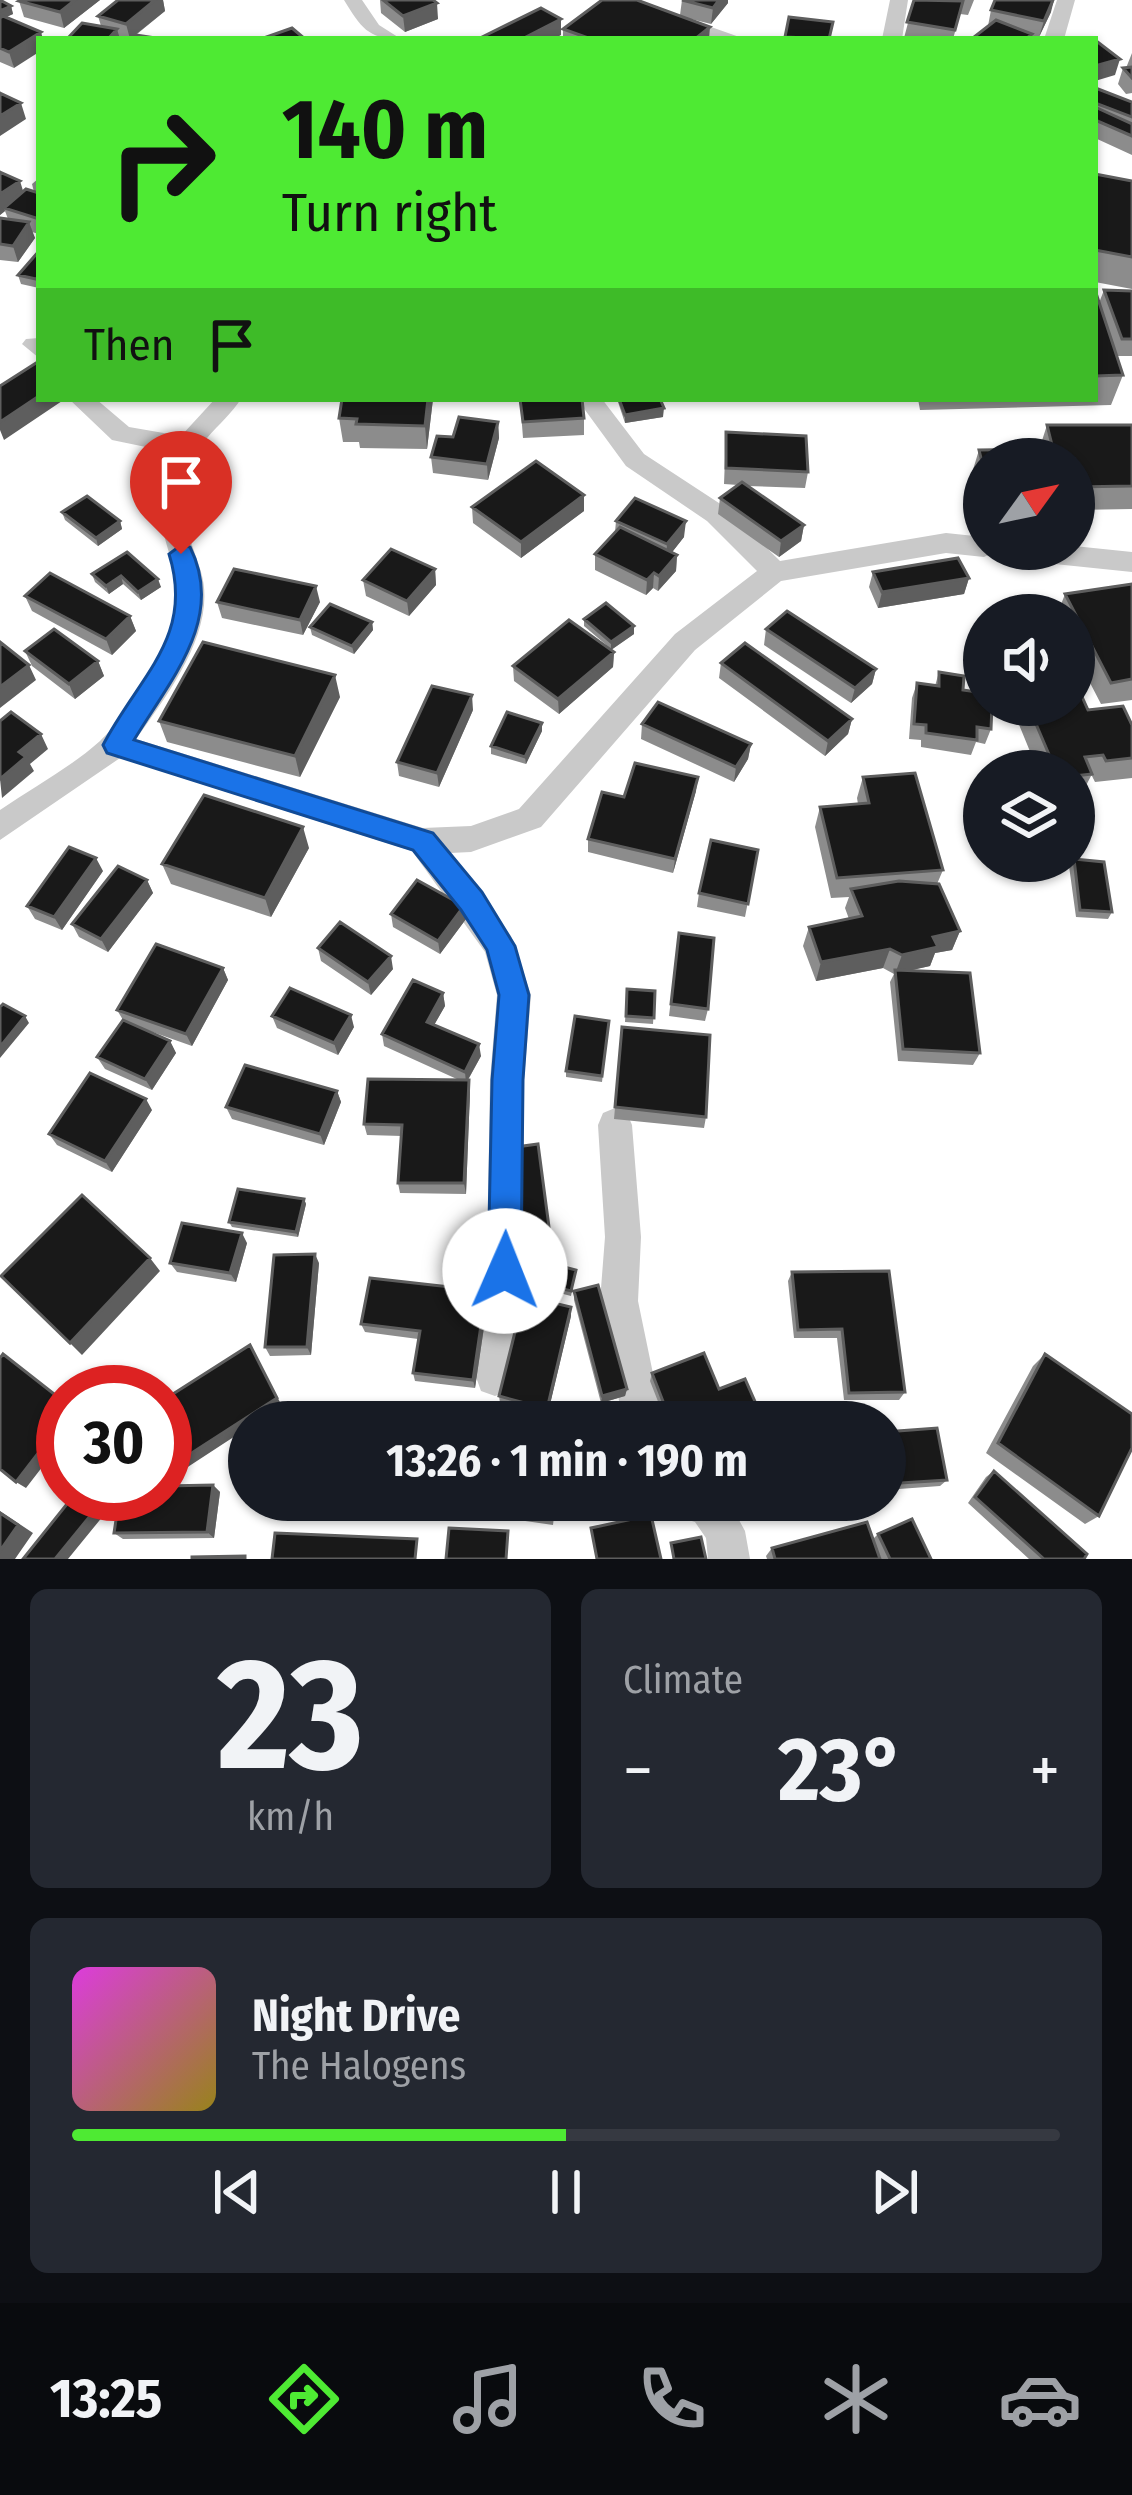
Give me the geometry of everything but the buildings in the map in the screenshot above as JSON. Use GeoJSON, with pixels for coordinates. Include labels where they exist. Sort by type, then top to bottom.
{"type":"FeatureCollection","features":[{"type":"Feature","properties":{"kind":"street"},"geometry":{"type":"LineString","coordinates":[[353,0],[372,29],[385,36]]}},
{"type":"Feature","properties":{"kind":"street"},"geometry":{"type":"LineString","coordinates":[[616,0],[726,36]]}},
{"type":"Feature","properties":{"kind":"street"},"geometry":{"type":"LineString","coordinates":[[893,36],[899,0]]}},
{"type":"Feature","properties":{"kind":"street"},"geometry":{"type":"LineString","coordinates":[[1055,36],[1066,0]]}},
{"type":"Feature","properties":{"kind":"street"},"geometry":{"type":"LineString","coordinates":[[84,402],[121,434],[186,446]]}},
{"type":"Feature","properties":{"kind":"street"},"geometry":{"type":"LineString","coordinates":[[0,827],[116,745],[172,656],[191,614],[190,582],[166,514],[167,482],[186,446],[226,402]]}},
{"type":"Feature","properties":{"kind":"street"},"geometry":{"type":"LineString","coordinates":[[591,402],[635,460],[716,514],[774,572]]}},
{"type":"Feature","properties":{"kind":"street"},"geometry":{"type":"LineString","coordinates":[[116,745],[423,841],[471,839],[530,818],[685,642],[774,572],[946,543],[963,545]]}},
{"type":"Feature","properties":{"kind":"street"},"geometry":{"type":"LineString","coordinates":[[1095,558],[1132,562]]}},
{"type":"Feature","properties":{"kind":"street"},"geometry":{"type":"LineString","coordinates":[[423,841],[500,946],[514,995],[507,1080],[505,1271],[495,1377]]}},
{"type":"Feature","properties":{"kind":"street"},"geometry":{"type":"LineString","coordinates":[[615,1125],[623,1237],[620,1301],[639,1401]]}},
{"type":"Feature","properties":{"kind":"street"},"geometry":{"type":"LineString","coordinates":[[718,1521],[730,1559]]}},
{"type":"Feature","properties":{"kind":"route"},"geometry":{"type":"LineString","coordinates":[[181,554],[190,582],[191,614],[172,656],[116,745],[423,841],[471,901],[500,946],[514,995],[507,1080],[505,1271]]}}]}
